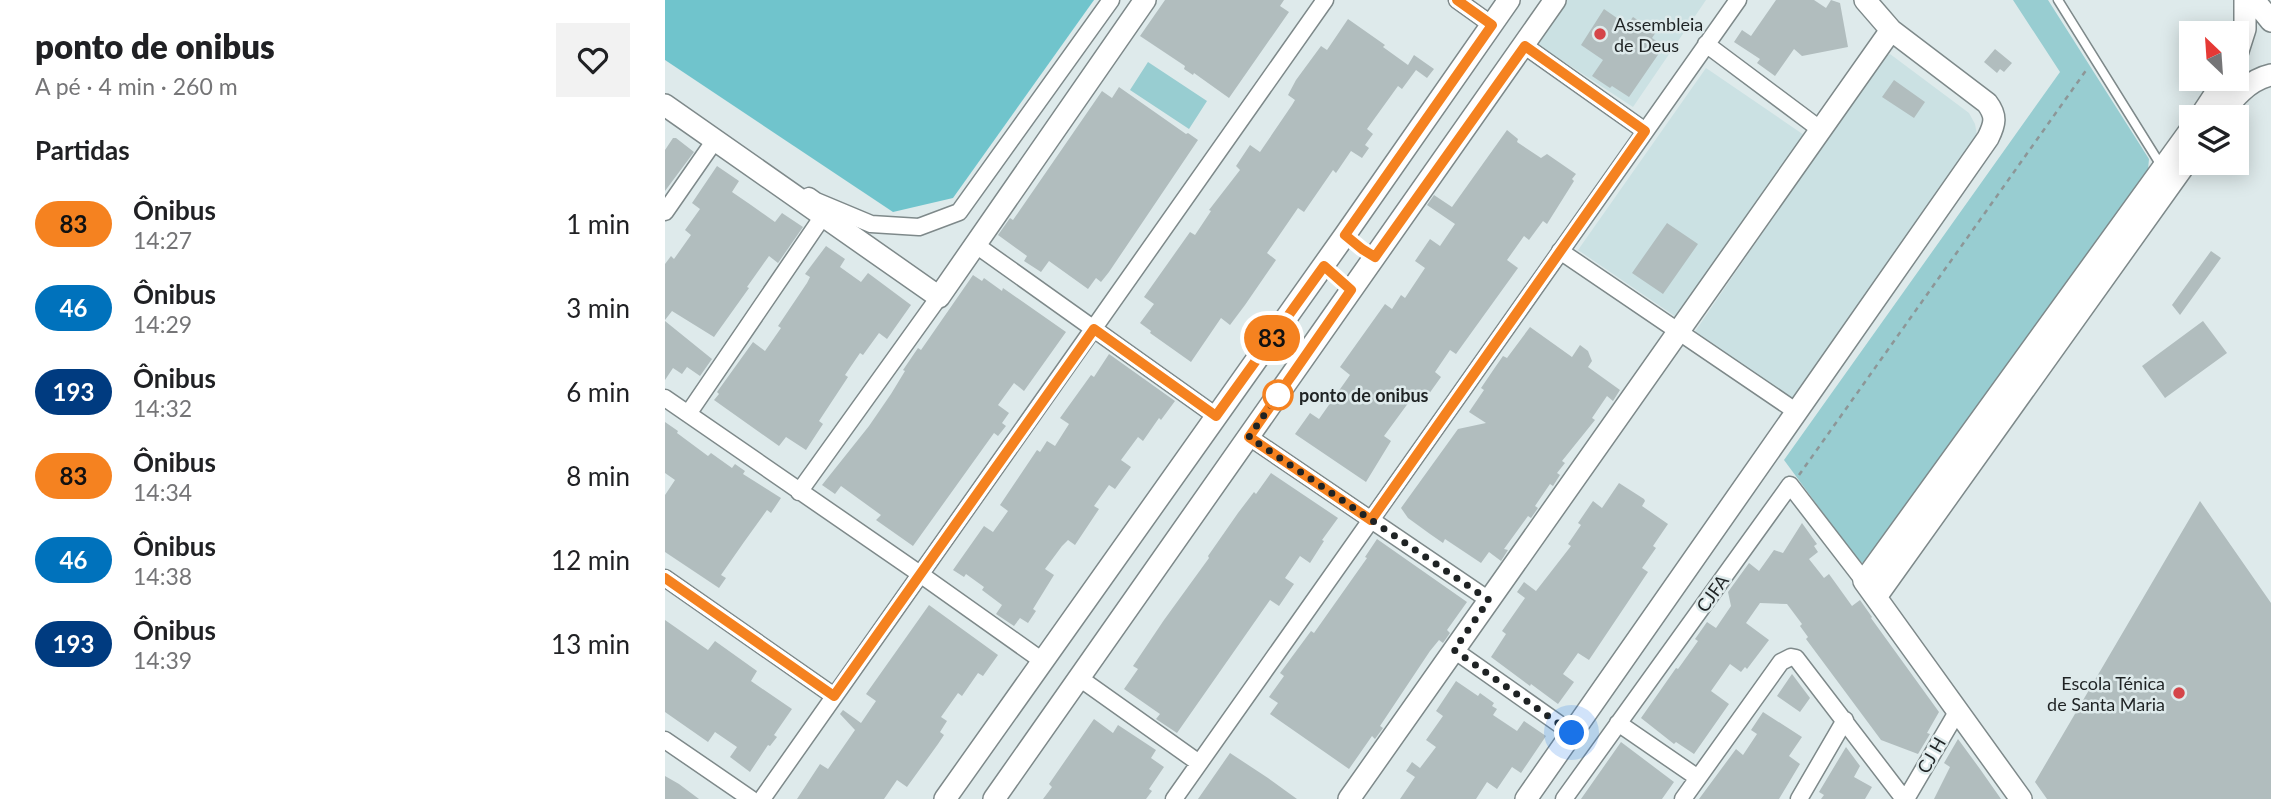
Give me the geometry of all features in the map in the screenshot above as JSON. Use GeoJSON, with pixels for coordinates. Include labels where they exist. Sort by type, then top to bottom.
{"type":"FeatureCollection","features":[{"type":"Feature","properties":{"kind":"street"},"geometry":{"type":"LineString","coordinates":[[665,93],[816,201],[871,224],[919,227],[960,212],[1111,0]]}},
{"type":"Feature","properties":{"kind":"street"},"geometry":{"type":"LineString","coordinates":[[799,492],[976,245],[1145,0]]}},
{"type":"Feature","properties":{"kind":"street"},"geometry":{"type":"LineString","coordinates":[[762,799],[1325,0]]}},
{"type":"Feature","properties":{"kind":"street"},"geometry":{"type":"LineString","coordinates":[[1457,0],[1492,25]]}},
{"type":"Feature","properties":{"kind":"street"},"geometry":{"type":"LineString","coordinates":[[952,796],[1509,0]]}},
{"type":"Feature","properties":{"kind":"street"},"geometry":{"type":"LineString","coordinates":[[994,799],[1555,0]]}},
{"type":"Feature","properties":{"kind":"street"},"geometry":{"type":"LineString","coordinates":[[1174,799],[1738,0]]}},
{"type":"Feature","properties":{"kind":"street"},"geometry":{"type":"LineString","coordinates":[[1526,799],[1994,127],[1995,117],[1987,103],[1891,30],[1865,0]]}},
{"type":"Feature","properties":{"kind":"street"},"geometry":{"type":"LineString","coordinates":[[2245,0],[2245,21]]}},
{"type":"Feature","properties":{"kind":"street"},"geometry":{"type":"LineString","coordinates":[[2254,0],[2271,22]]}},
{"type":"Feature","properties":{"kind":"street"},"geometry":{"type":"LineString","coordinates":[[1349,799],[1891,30]]}},
{"type":"Feature","properties":{"kind":"street"},"geometry":{"type":"LineString","coordinates":[[1706,44],[1821,130]]}},
{"type":"Feature","properties":{"kind":"street"},"geometry":{"type":"LineString","coordinates":[[1525,46],[1645,131]]}},
{"type":"Feature","properties":{"kind":"street"},"geometry":{"type":"LineString","coordinates":[[2229,105],[2251,83],[2271,75]]}},
{"type":"Feature","properties":{"kind":"street"},"geometry":{"type":"LineString","coordinates":[[665,105],[939,297]]}},
{"type":"Feature","properties":{"kind":"street"},"geometry":{"type":"LineString","coordinates":[[665,212],[715,140]]}},
{"type":"Feature","properties":{"kind":"street"},"geometry":{"type":"LineString","coordinates":[[1870,589],[2167,175],[2179,152]]}},
{"type":"Feature","properties":{"kind":"street"},"geometry":{"type":"LineString","coordinates":[[2167,175],[2179,166]]}},
{"type":"Feature","properties":{"kind":"street"},"geometry":{"type":"LineString","coordinates":[[688,414],[823,216]]}},
{"type":"Feature","properties":{"kind":"street"},"geometry":{"type":"LineString","coordinates":[[1345,235],[1375,257]]}},
{"type":"Feature","properties":{"kind":"street"},"geometry":{"type":"LineString","coordinates":[[976,245],[1216,416]]}},
{"type":"Feature","properties":{"kind":"street"},"geometry":{"type":"LineString","coordinates":[[1560,251],[1797,412]]}},
{"type":"Feature","properties":{"kind":"street"},"geometry":{"type":"LineString","coordinates":[[1324,266],[1351,290]]}},
{"type":"Feature","properties":{"kind":"street"},"geometry":{"type":"LineString","coordinates":[[665,398],[1044,662]]}},
{"type":"Feature","properties":{"kind":"street"},"geometry":{"type":"LineString","coordinates":[[1249,437],[1489,600]]}},
{"type":"Feature","properties":{"kind":"street"},"geometry":{"type":"LineString","coordinates":[[1790,485],[1870,589],[2019,798]]}},
{"type":"Feature","properties":{"kind":"street","name":"CJFA"},"geometry":{"type":"LineString","coordinates":[[1565,799],[1790,485]]}},
{"type":"Feature","properties":{"kind":"street"},"geometry":{"type":"LineString","coordinates":[[665,578],[834,696]]}},
{"type":"Feature","properties":{"kind":"street"},"geometry":{"type":"LineString","coordinates":[[1454,650],[1572,733]]}},
{"type":"Feature","properties":{"kind":"street"},"geometry":{"type":"LineString","coordinates":[[1683,799],[1785,658],[1796,658],[1905,799]]}},
{"type":"Feature","properties":{"kind":"street"},"geometry":{"type":"LineString","coordinates":[[1078,677],[1199,763]]}},
{"type":"Feature","properties":{"kind":"street","name":"CJ H"},"geometry":{"type":"LineString","coordinates":[[1905,799],[1957,712]]}},
{"type":"Feature","properties":{"kind":"street"},"geometry":{"type":"LineString","coordinates":[[1799,799],[1845,720]]}},
{"type":"Feature","properties":{"kind":"street"},"geometry":{"type":"LineString","coordinates":[[1618,723],[1698,778]]}},
{"type":"Feature","properties":{"kind":"street"},"geometry":{"type":"LineString","coordinates":[[665,740],[751,799]]}},
{"type":"Feature","properties":{"kind":"lane"},"geometry":{"type":"LineString","coordinates":[[2058,0],[2167,175]]}},
{"type":"Feature","properties":{"kind":"path"},"geometry":{"type":"LineString","coordinates":[[1790,485],[2095,58]]}},
{"type":"Feature","properties":{"kind":"shaded area"},"geometry":{"type":"Polygon","coordinates":[[[665,0],[1094,0],[953,198],[893,212],[665,60],[665,0]]]}},
{"type":"Feature","properties":{"kind":"shaded area"},"geometry":{"type":"Polygon","coordinates":[[[1567,0],[1706,0],[1633,107],[1537,44],[1567,0]]]}},
{"type":"Feature","properties":{"kind":"shaded area"},"geometry":{"type":"Polygon","coordinates":[[[2013,0],[2048,0],[2149,159],[2148,170],[1870,560],[1863,563],[1857,559],[1784,460],[2060,72],[2013,0]]]}},
{"type":"Feature","properties":{"kind":"shaded area"},"geometry":{"type":"Polygon","coordinates":[[[1890,54],[1969,113],[1977,135],[1795,403],[1694,333],[1882,58],[1890,54]]]}},
{"type":"Feature","properties":{"kind":"shaded area"},"geometry":{"type":"Polygon","coordinates":[[[1148,62],[1207,101],[1189,129],[1130,90],[1148,62]]]}},
{"type":"Feature","properties":{"kind":"shaded area"},"geometry":{"type":"Polygon","coordinates":[[[1706,68],[1804,135],[1679,319],[1578,250],[1706,68]]]}},
{"type":"Feature","properties":{"kind":"building"},"geometry":{"type":"Polygon","coordinates":[[[1165,0],[1284,0],[1280,6],[1289,12],[1229,98],[1140,36],[1165,0]]]}},
{"type":"Feature","properties":{"kind":"building"},"geometry":{"type":"Polygon","coordinates":[[[1776,0],[1814,0],[1826,8],[1831,0],[1840,3],[1848,47],[1802,56],[1794,49],[1775,76],[1757,63],[1760,59],[1734,42],[1742,30],[1751,36],[1776,0]]]}},
{"type":"Feature","properties":{"kind":"building"},"geometry":{"type":"Polygon","coordinates":[[[1604,9],[1627,25],[1633,17],[1656,32],[1652,38],[1664,46],[1629,97],[1592,76],[1603,60],[1581,45],[1604,9]]]}},
{"type":"Feature","properties":{"kind":"building"},"geometry":{"type":"Polygon","coordinates":[[[1348,19],[1408,65],[1414,55],[1434,69],[1427,78],[1416,70],[1402,89],[1398,86],[1367,129],[1373,134],[1365,145],[1369,148],[1362,158],[1351,151],[1336,173],[1333,170],[1304,212],[1298,208],[1267,253],[1276,260],[1245,305],[1230,325],[1221,318],[1191,362],[1140,323],[1154,304],[1144,297],[1190,232],[1195,235],[1211,211],[1209,210],[1240,170],[1236,166],[1250,145],[1260,152],[1295,100],[1288,95],[1296,80],[1321,46],[1327,50],[1348,19]]]}},
{"type":"Feature","properties":{"kind":"building"},"geometry":{"type":"Polygon","coordinates":[[[1995,49],[2012,63],[2004,72],[2000,69],[1997,73],[1984,62],[1995,49]]]}},
{"type":"Feature","properties":{"kind":"building"},"geometry":{"type":"Polygon","coordinates":[[[1894,80],[1925,102],[1914,118],[1882,97],[1894,80]]]}},
{"type":"Feature","properties":{"kind":"building"},"geometry":{"type":"Polygon","coordinates":[[[1119,87],[1198,140],[1109,272],[1101,282],[1096,278],[1088,289],[1049,261],[1041,272],[1024,261],[1027,256],[998,235],[1010,218],[1013,220],[1102,91],[1112,98],[1119,87]]]}},
{"type":"Feature","properties":{"kind":"building"},"geometry":{"type":"Polygon","coordinates":[[[1507,130],[1518,139],[1517,142],[1541,158],[1547,154],[1576,174],[1572,179],[1574,181],[1547,224],[1543,221],[1529,240],[1524,236],[1507,260],[1518,268],[1456,354],[1450,350],[1435,372],[1441,377],[1426,398],[1417,391],[1384,436],[1391,441],[1366,482],[1295,434],[1310,413],[1319,419],[1350,375],[1340,367],[1385,304],[1392,309],[1401,295],[1405,298],[1425,268],[1415,261],[1430,239],[1440,246],[1455,224],[1427,205],[1434,195],[1452,207],[1507,130]]]}},
{"type":"Feature","properties":{"kind":"building"},"geometry":{"type":"Polygon","coordinates":[[[673,138],[694,152],[665,191],[665,150],[673,138]]]}},
{"type":"Feature","properties":{"kind":"building"},"geometry":{"type":"Polygon","coordinates":[[[717,166],[739,181],[732,192],[775,222],[782,213],[803,227],[778,263],[769,256],[714,337],[672,311],[665,320],[665,264],[671,256],[674,259],[691,235],[685,230],[700,209],[692,203],[717,166]]]}},
{"type":"Feature","properties":{"kind":"building"},"geometry":{"type":"Polygon","coordinates":[[[1667,223],[1698,244],[1663,294],[1632,273],[1667,223]]]}},
{"type":"Feature","properties":{"kind":"building"},"geometry":{"type":"Polygon","coordinates":[[[826,246],[845,259],[840,267],[861,282],[868,273],[911,305],[887,339],[879,333],[863,355],[860,353],[845,375],[848,377],[819,421],[823,424],[806,450],[786,437],[779,446],[714,400],[753,342],[765,351],[807,283],[810,277],[805,274],[826,246]]]}},
{"type":"Feature","properties":{"kind":"building"},"geometry":{"type":"Polygon","coordinates":[[[2211,251],[2221,258],[2180,315],[2172,305],[2211,251]]]}},
{"type":"Feature","properties":{"kind":"building"},"geometry":{"type":"Polygon","coordinates":[[[973,275],[982,281],[984,278],[1002,291],[1003,288],[1066,332],[1024,391],[1014,383],[998,405],[1009,413],[1002,423],[1006,426],[998,436],[994,433],[913,546],[876,520],[881,515],[841,486],[835,494],[822,485],[869,426],[918,348],[921,350],[973,275]]]}},
{"type":"Feature","properties":{"kind":"building"},"geometry":{"type":"Polygon","coordinates":[[[665,321],[712,359],[700,376],[687,367],[682,374],[673,368],[665,380],[665,321]]]}},
{"type":"Feature","properties":{"kind":"building"},"geometry":{"type":"Polygon","coordinates":[[[2203,321],[2227,353],[2165,398],[2142,366],[2203,321]]]}},
{"type":"Feature","properties":{"kind":"building"},"geometry":{"type":"Polygon","coordinates":[[[1530,327],[1572,357],[1580,345],[1588,351],[1592,361],[1588,367],[1620,390],[1613,401],[1607,396],[1592,418],[1595,420],[1562,461],[1565,463],[1557,473],[1560,475],[1553,486],[1550,484],[1535,506],[1538,508],[1531,518],[1528,516],[1504,549],[1508,550],[1501,561],[1489,552],[1481,563],[1445,539],[1443,543],[1408,518],[1401,508],[1458,429],[1486,423],[1469,412],[1484,390],[1481,388],[1503,356],[1507,358],[1530,327]]]}},
{"type":"Feature","properties":{"kind":"building"},"geometry":{"type":"Polygon","coordinates":[[[1109,354],[1175,401],[1143,441],[1138,437],[1121,460],[1131,467],[1115,489],[1109,485],[1094,506],[1099,509],[1075,545],[1068,540],[1045,569],[1054,575],[1033,609],[1036,611],[1028,623],[1020,618],[1014,626],[996,614],[1002,605],[982,590],[984,587],[966,574],[964,577],[953,570],[984,526],[993,532],[1008,511],[1000,505],[1037,450],[1040,452],[1047,441],[1055,446],[1069,424],[1060,418],[1109,354]]]}},
{"type":"Feature","properties":{"kind":"building"},"geometry":{"type":"Polygon","coordinates":[[[665,422],[708,456],[711,453],[732,468],[735,464],[745,471],[743,474],[781,498],[771,513],[767,510],[721,575],[726,578],[719,588],[665,552],[665,495],[675,480],[665,473],[665,422]]]}},
{"type":"Feature","properties":{"kind":"building"},"geometry":{"type":"Polygon","coordinates":[[[1271,473],[1338,518],[1310,563],[1300,556],[1285,578],[1294,584],[1279,606],[1270,600],[1177,733],[1156,719],[1160,714],[1124,689],[1138,669],[1133,666],[1164,620],[1238,513],[1271,473]]]}},
{"type":"Feature","properties":{"kind":"building"},"geometry":{"type":"Polygon","coordinates":[[[1619,483],[1644,499],[1642,506],[1668,524],[1642,568],[1648,572],[1589,660],[1578,653],[1563,674],[1574,682],[1558,704],[1491,657],[1506,634],[1502,631],[1525,598],[1517,592],[1524,582],[1536,591],[1571,546],[1568,544],[1581,525],[1578,523],[1593,501],[1602,508],[1619,483]]]}},
{"type":"Feature","properties":{"kind":"building","name":"Escola Ténica de Santa Maria"},"geometry":{"type":"Polygon","coordinates":[[[2200,501],[2271,603],[2271,799],[2047,799],[2035,782],[2200,501]]]}},
{"type":"Feature","properties":{"kind":"building"},"geometry":{"type":"Polygon","coordinates":[[[1802,523],[1817,544],[1814,546],[1818,552],[1809,559],[1824,578],[1829,574],[1852,606],[1860,600],[1939,712],[1918,754],[1881,740],[1806,639],[1808,637],[1800,626],[1802,624],[1787,604],[1760,603],[1746,623],[1769,640],[1747,669],[1745,667],[1741,672],[1730,664],[1711,691],[1729,704],[1694,754],[1676,742],[1674,744],[1641,718],[1698,641],[1695,639],[1707,622],[1716,628],[1731,606],[1728,592],[1749,563],[1759,571],[1774,550],[1783,553],[1802,523]]]}},
{"type":"Feature","properties":{"kind":"building"},"geometry":{"type":"Polygon","coordinates":[[[1377,539],[1467,602],[1447,630],[1450,633],[1443,643],[1439,640],[1430,651],[1380,726],[1383,728],[1375,739],[1372,736],[1349,769],[1270,714],[1278,703],[1269,697],[1284,676],[1280,673],[1311,631],[1314,633],[1367,558],[1365,557],[1377,539]]]}},
{"type":"Feature","properties":{"kind":"building"},"geometry":{"type":"Polygon","coordinates":[[[929,605],[998,655],[983,676],[978,673],[962,696],[958,693],[941,717],[947,721],[940,732],[944,735],[938,744],[907,787],[897,780],[884,799],[797,799],[820,764],[828,769],[855,730],[840,714],[843,710],[861,723],[876,701],[866,694],[929,605]]]}},
{"type":"Feature","properties":{"kind":"building"},"geometry":{"type":"Polygon","coordinates":[[[665,620],[708,650],[715,641],[757,671],[751,681],[792,709],[774,735],[777,737],[768,745],[750,772],[730,757],[737,747],[715,732],[708,742],[665,712],[665,620]]]}},
{"type":"Feature","properties":{"kind":"building"},"geometry":{"type":"Polygon","coordinates":[[[1792,674],[1810,698],[1800,712],[1777,696],[1792,674]]]}},
{"type":"Feature","properties":{"kind":"building"},"geometry":{"type":"Polygon","coordinates":[[[1456,681],[1494,703],[1492,706],[1497,709],[1493,715],[1517,731],[1524,721],[1546,736],[1521,773],[1512,767],[1497,789],[1487,782],[1476,799],[1400,799],[1415,777],[1406,771],[1412,762],[1420,768],[1436,747],[1426,740],[1443,716],[1436,711],[1456,681]]]}},
{"type":"Feature","properties":{"kind":"building"},"geometry":{"type":"Polygon","coordinates":[[[1763,712],[1802,737],[1789,756],[1800,764],[1779,799],[1699,799],[1736,749],[1743,755],[1757,734],[1751,730],[1763,712]]]}},
{"type":"Feature","properties":{"kind":"building"},"geometry":{"type":"Polygon","coordinates":[[[1094,719],[1113,733],[1118,725],[1156,750],[1151,758],[1164,767],[1149,789],[1152,791],[1146,799],[1043,799],[1052,787],[1049,784],[1094,719]]]}},
{"type":"Feature","properties":{"kind":"building"},"geometry":{"type":"Polygon","coordinates":[[[1958,739],[2001,799],[1934,799],[1950,767],[1944,763],[1958,739]]]}},
{"type":"Feature","properties":{"kind":"building"},"geometry":{"type":"Polygon","coordinates":[[[1621,742],[1674,782],[1662,799],[1581,799],[1621,742]]]}},
{"type":"Feature","properties":{"kind":"building"},"geometry":{"type":"Polygon","coordinates":[[[1846,747],[1860,766],[1854,777],[1872,787],[1865,799],[1821,799],[1824,795],[1819,792],[1846,747]]]}},
{"type":"Feature","properties":{"kind":"building"},"geometry":{"type":"Polygon","coordinates":[[[1230,753],[1268,778],[1297,799],[1198,799],[1230,753]]]}},
{"type":"Feature","properties":{"kind":"building"},"geometry":{"type":"Polygon","coordinates":[[[665,776],[679,784],[699,799],[665,799],[665,776]]]}},
{"type":"Feature","properties":{"kind":"bus line","name":"83"},"geometry":{"type":"LineString","coordinates":[[665,578],[834,696],[1094,329],[1216,416],[1324,266],[1351,290],[1249,437],[1371,520],[1645,131],[1525,46],[1375,257],[1362,249],[1345,235],[1492,25],[1457,0]]}},
{"type":"Feature","properties":{"kind":"place","name":"Assembleia de Deus"},"geometry":{"type":"Point","coordinates":[1600,34]}},
{"type":"Feature","properties":{"kind":"place","name":"ponto de onibus"},"geometry":{"type":"Point","coordinates":[1278,395]}},
{"type":"Feature","properties":{"kind":"place","name":"Escola Ténica de Santa Maria"},"geometry":{"type":"Point","coordinates":[2179,693]}},
{"type":"Feature","properties":{"kind":"route"},"geometry":{"type":"LineString","coordinates":[[1278,395],[1249,437],[1489,600],[1454,650],[1572,733]]}}]}
